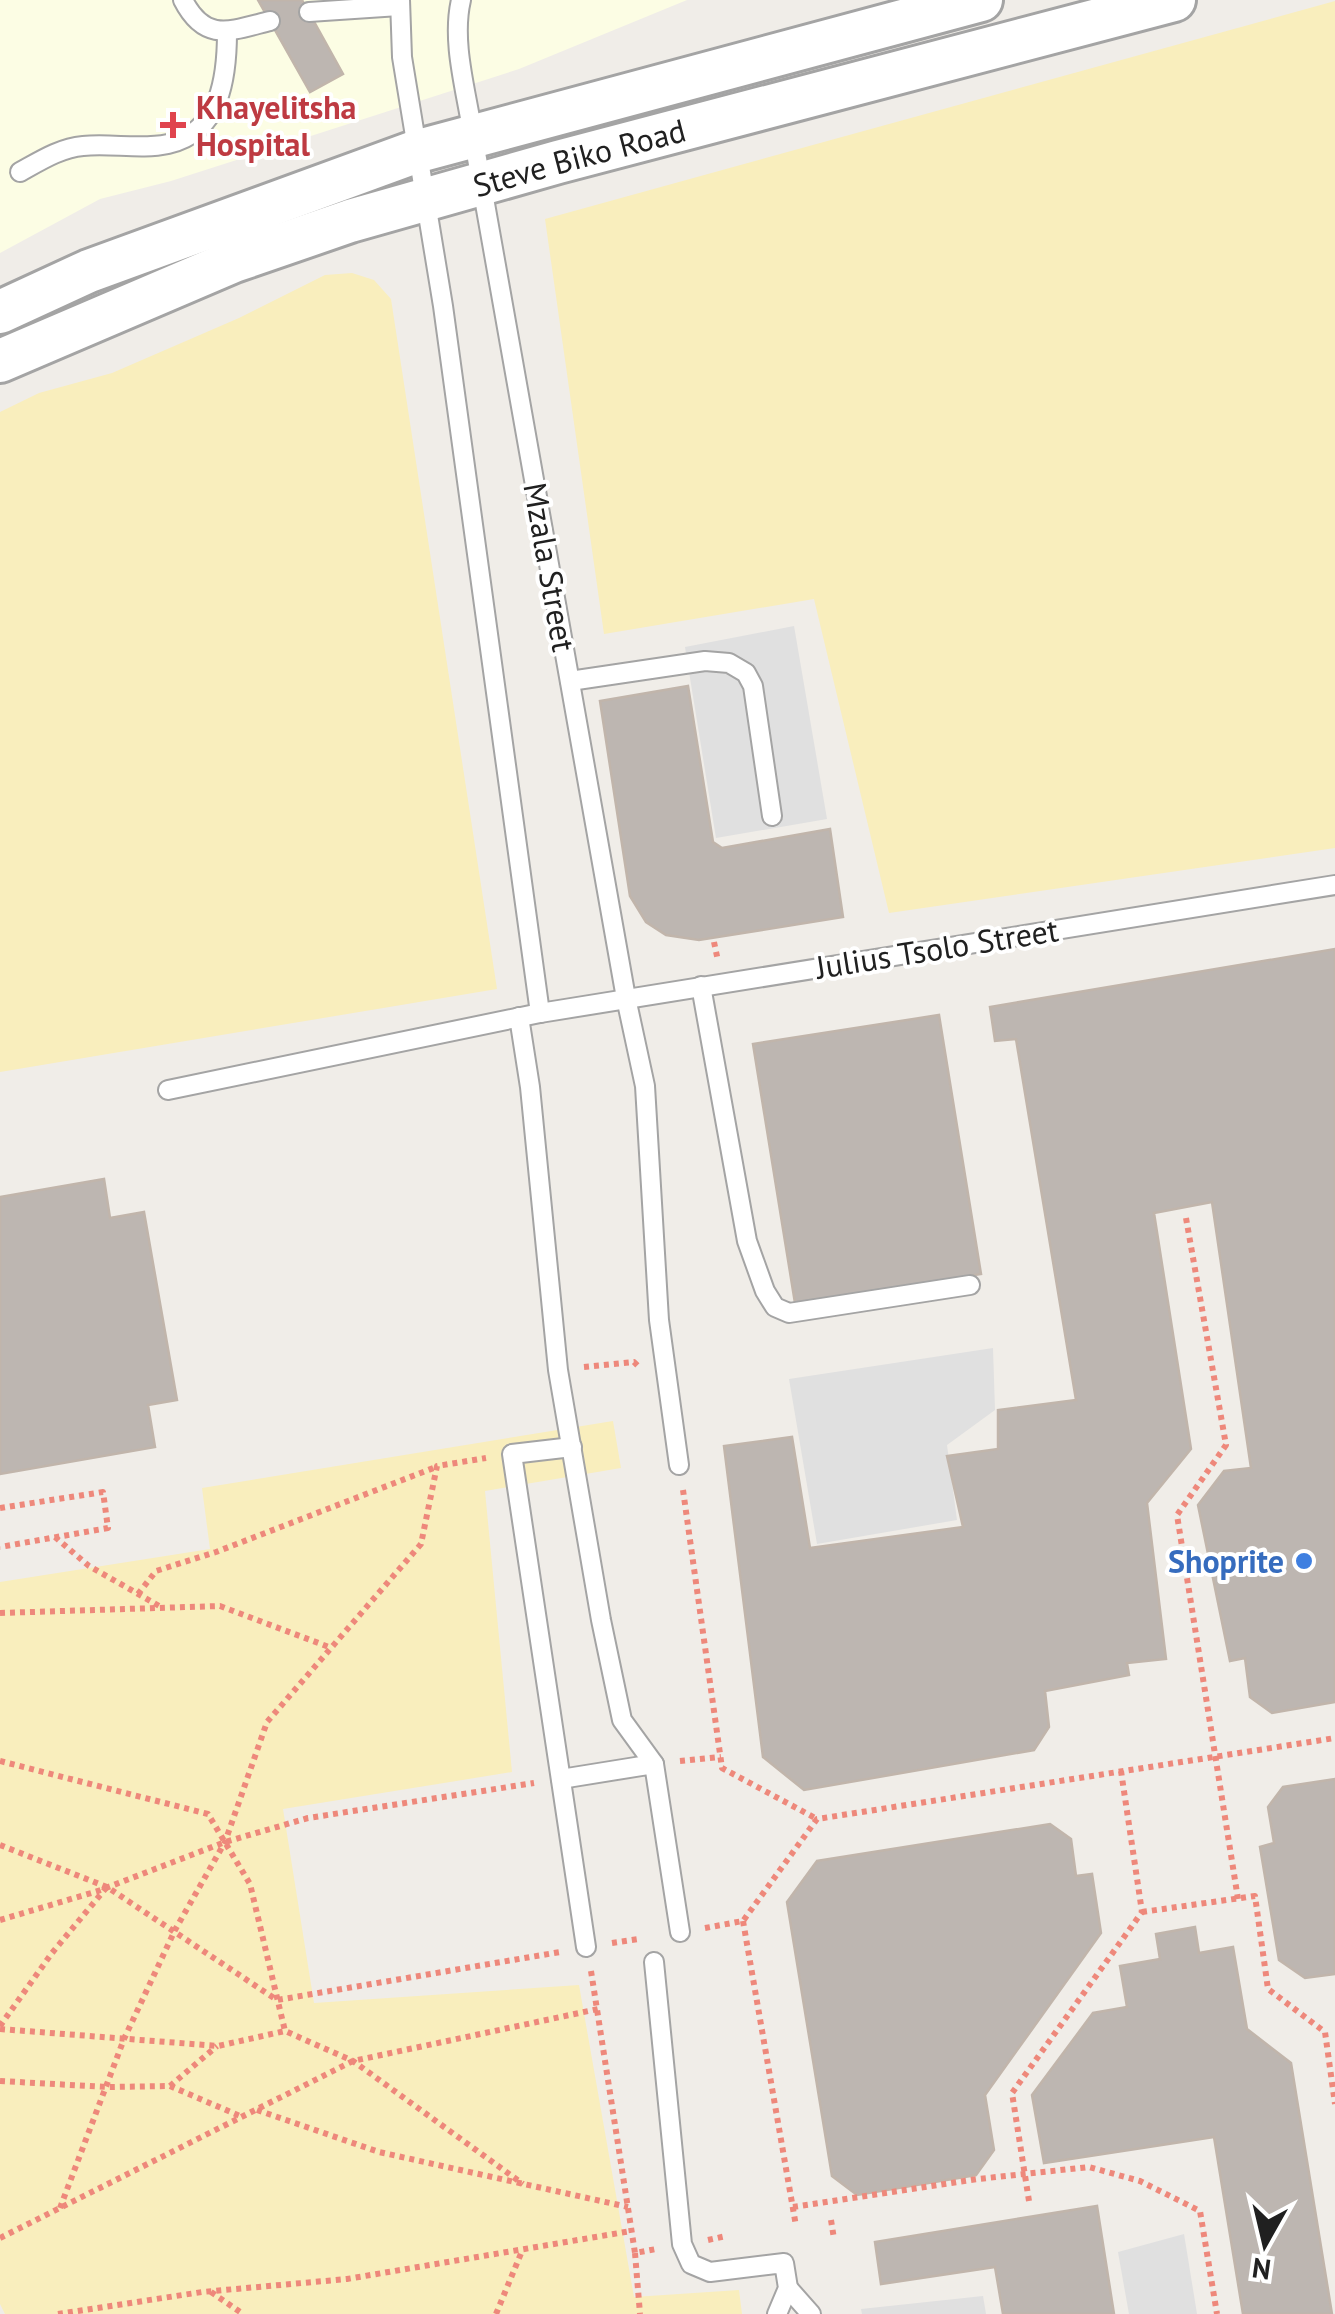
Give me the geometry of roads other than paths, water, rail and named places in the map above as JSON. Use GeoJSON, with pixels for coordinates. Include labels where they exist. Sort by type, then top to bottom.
{"type":"FeatureCollection","features":[{"type":"Feature","properties":{"kind":"street","name":"Steve Biko Road"},"geometry":{"type":"LineString","coordinates":[[0,312],[89,271],[416,152],[981,0]]}},
{"type":"Feature","properties":{"kind":"street","name":"Steve Biko Road"},"geometry":{"type":"LineString","coordinates":[[0,361],[234,261],[350,221],[1174,0]]}},
{"type":"Feature","properties":{"kind":"lane"},"geometry":{"type":"LineString","coordinates":[[183,0],[191,16],[208,30],[227,32],[270,21]]}},
{"type":"Feature","properties":{"kind":"lane","name":"Mzala Street"},"geometry":{"type":"LineString","coordinates":[[461,0],[460,53],[482,184],[626,998],[645,1086],[653,1250],[679,1466]]}},
{"type":"Feature","properties":{"kind":"lane"},"geometry":{"type":"LineString","coordinates":[[309,12],[400,3],[402,57],[443,306],[540,1013]]}},
{"type":"Feature","properties":{"kind":"lane"},"geometry":{"type":"LineString","coordinates":[[20,172],[49,156],[81,146],[170,144],[192,133],[212,113],[223,88],[227,32]]}},
{"type":"Feature","properties":{"kind":"lane"},"geometry":{"type":"LineString","coordinates":[[570,681],[705,661],[728,662],[746,672],[753,686],[772,816]]}},
{"type":"Feature","properties":{"kind":"lane","name":"Julius Tsolo Street"},"geometry":{"type":"LineString","coordinates":[[168,1090],[540,1013],[1335,885]]}},
{"type":"Feature","properties":{"kind":"lane"},"geometry":{"type":"LineString","coordinates":[[702,986],[747,1241],[760,1280],[776,1306],[789,1314],[970,1284]]}},
{"type":"Feature","properties":{"kind":"lane"},"geometry":{"type":"LineString","coordinates":[[518,1017],[530,1087],[558,1370],[622,1720],[654,1764],[680,1932]]}},
{"type":"Feature","properties":{"kind":"lane"},"geometry":{"type":"LineString","coordinates":[[572,1446],[512,1454],[586,1947]]}},
{"type":"Feature","properties":{"kind":"lane"},"geometry":{"type":"LineString","coordinates":[[561,1779],[654,1764]]}},
{"type":"Feature","properties":{"kind":"lane"},"geometry":{"type":"LineString","coordinates":[[654,1962],[682,2244],[691,2264],[710,2272],[784,2262],[788,2288],[777,2314]]}},
{"type":"Feature","properties":{"kind":"lane"},"geometry":{"type":"LineString","coordinates":[[788,2288],[811,2314]]}},
{"type":"Feature","properties":{"kind":"place","name":"Khayelitsha Hospital"},"geometry":{"type":"Point","coordinates":[173,125]}},
{"type":"Feature","properties":{"kind":"place","name":"Shoprite"},"geometry":{"type":"Point","coordinates":[1304,1561]}}]}
